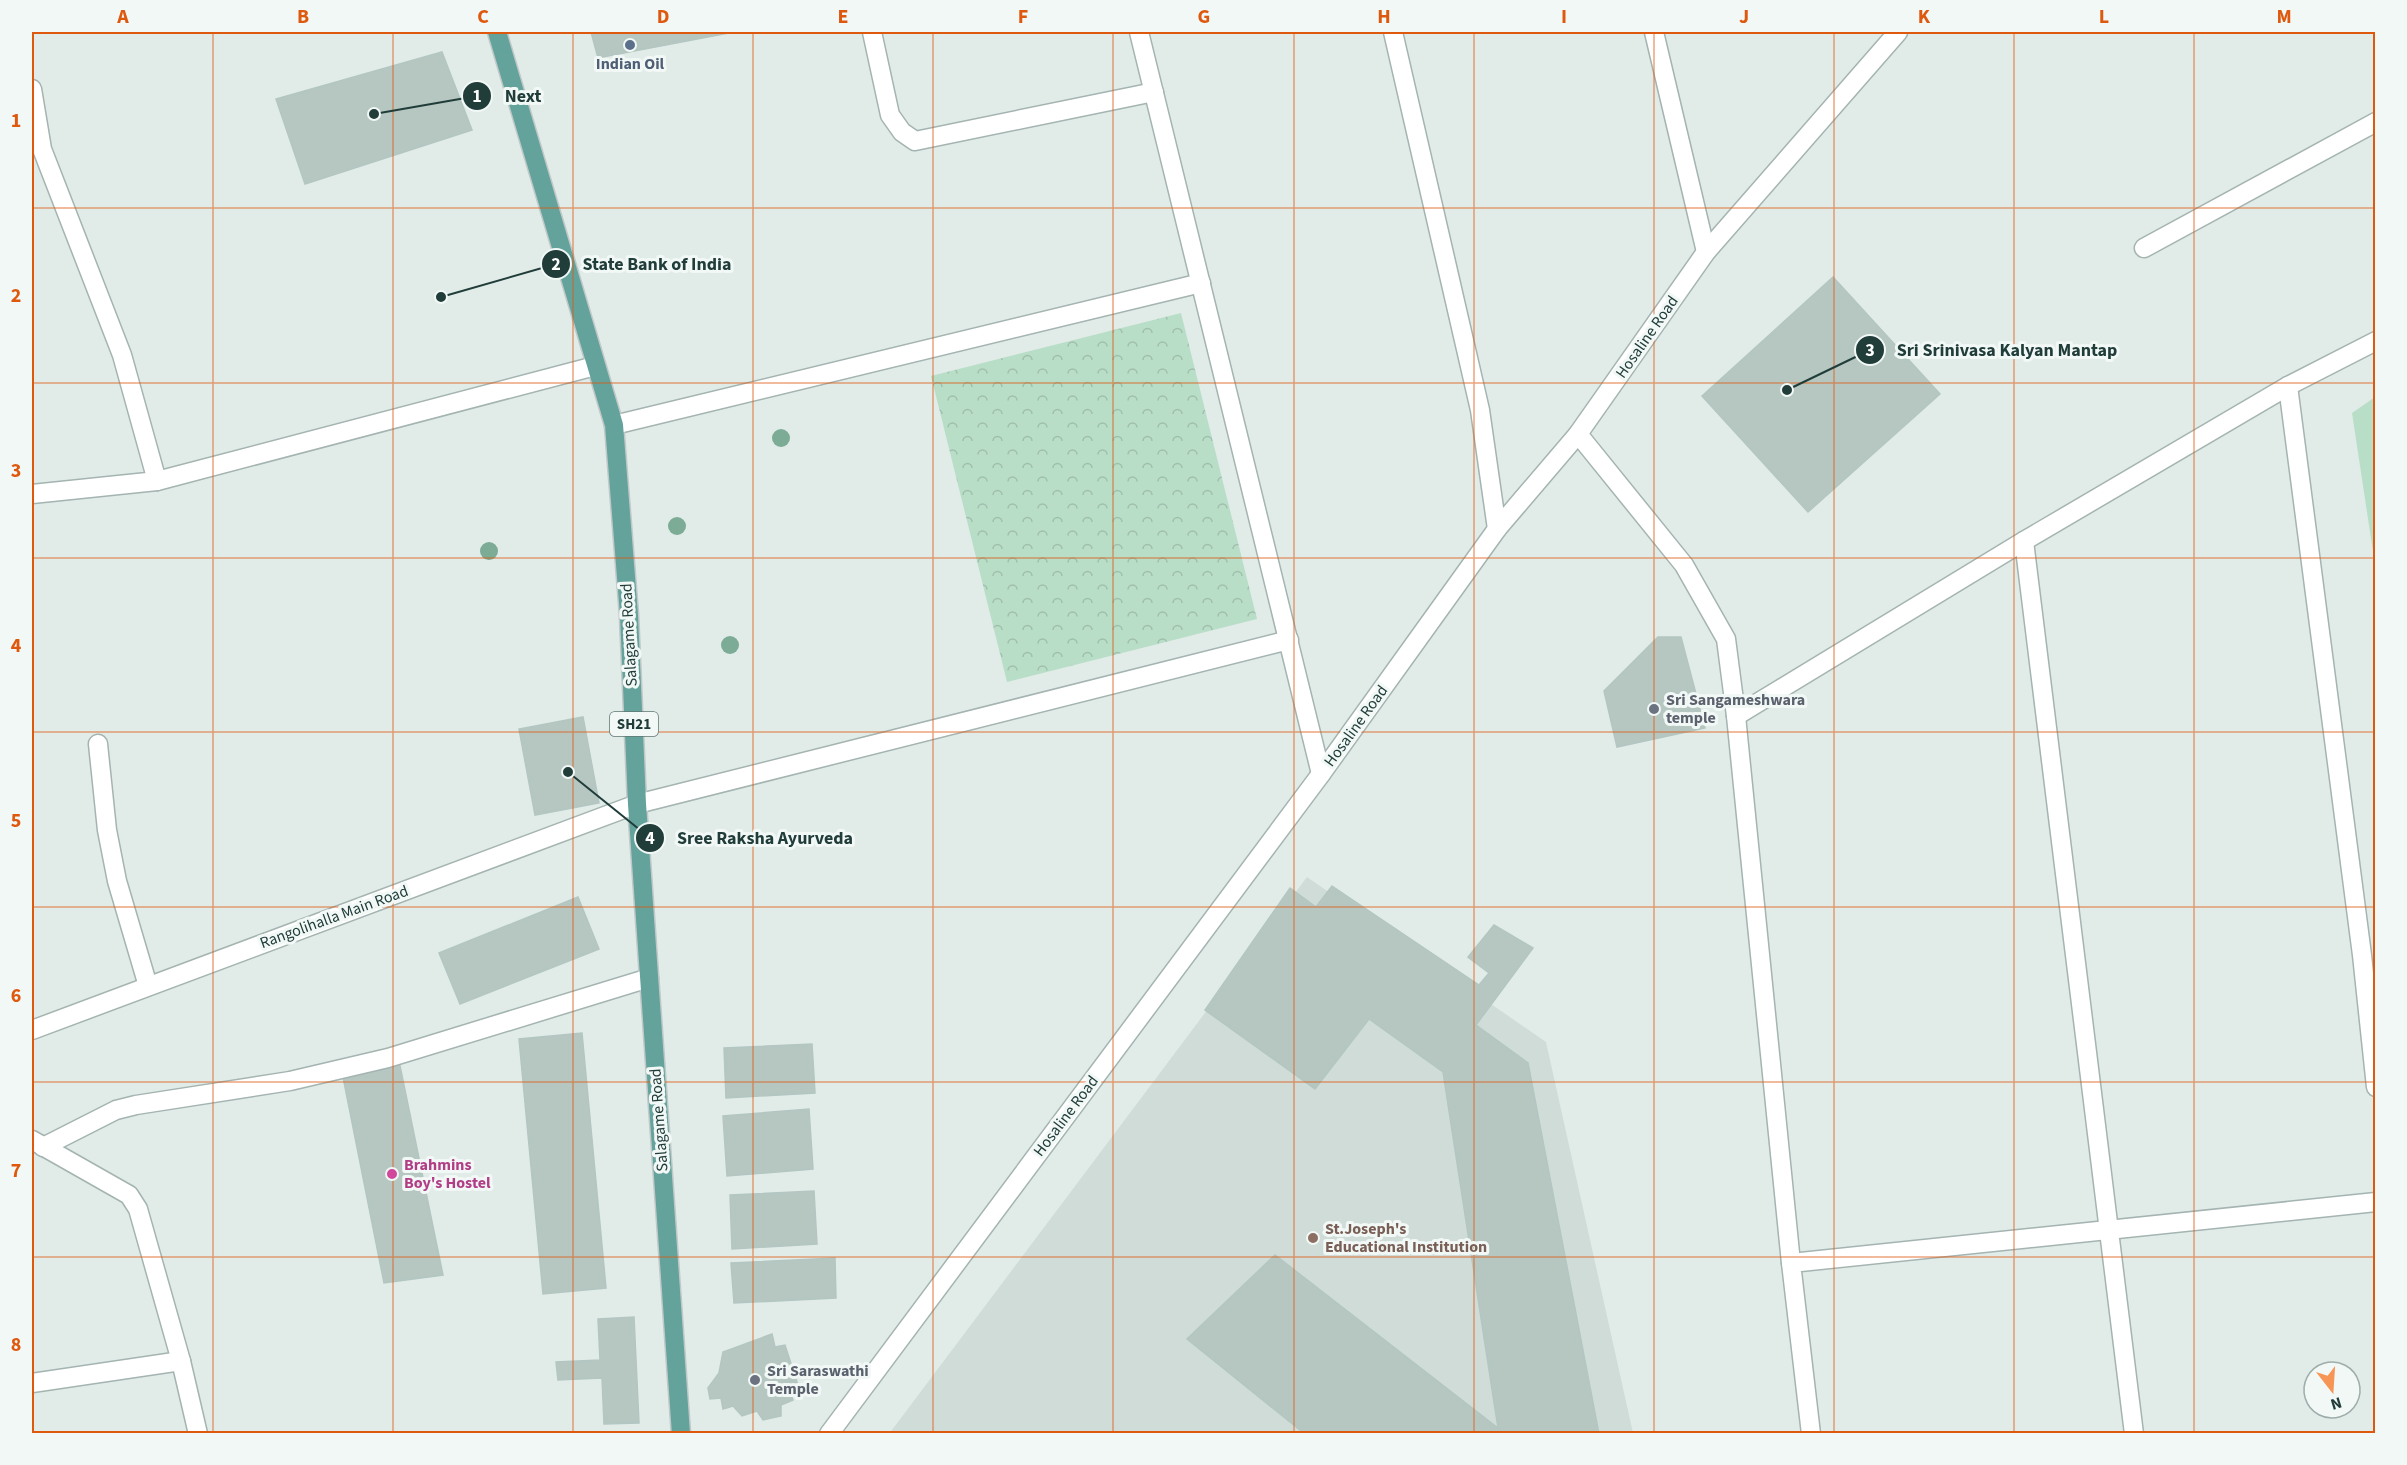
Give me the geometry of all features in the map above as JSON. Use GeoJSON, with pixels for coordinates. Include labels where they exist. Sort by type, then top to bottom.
{"type":"FeatureCollection","features":[{"type":"Feature","properties":{"kind":"main road","name":"Salagame Road"},"geometry":{"type":"LineString","coordinates":[[497,32],[614,425],[629,615],[638,804],[681,1434]]}},
{"type":"Feature","properties":{"kind":"street"},"geometry":{"type":"LineString","coordinates":[[872,32],[891,115],[902,132],[915,141],[1154,92]]}},
{"type":"Feature","properties":{"kind":"street"},"geometry":{"type":"LineString","coordinates":[[1139,32],[1321,774]]}},
{"type":"Feature","properties":{"kind":"street"},"geometry":{"type":"LineString","coordinates":[[1393,32],[1480,410],[1497,529]]}},
{"type":"Feature","properties":{"kind":"street"},"geometry":{"type":"LineString","coordinates":[[1654,32],[1706,252]]}},
{"type":"Feature","properties":{"kind":"street","name":"Hosaline Road"},"geometry":{"type":"LineString","coordinates":[[829,1434],[1321,774],[1497,529],[1578,434],[1706,252],[1898,32]]}},
{"type":"Feature","properties":{"kind":"street"},"geometry":{"type":"LineString","coordinates":[[32,89],[42,149],[122,355],[157,481]]}},
{"type":"Feature","properties":{"kind":"street"},"geometry":{"type":"LineString","coordinates":[[2144,248],[2376,122]]}},
{"type":"Feature","properties":{"kind":"street"},"geometry":{"type":"LineString","coordinates":[[614,425],[1201,283]]}},
{"type":"Feature","properties":{"kind":"street"},"geometry":{"type":"LineString","coordinates":[[1736,716],[2024,541],[2288,386],[2376,341]]}},
{"type":"Feature","properties":{"kind":"street"},"geometry":{"type":"LineString","coordinates":[[32,494],[157,481],[595,366]]}},
{"type":"Feature","properties":{"kind":"street"},"geometry":{"type":"LineString","coordinates":[[2288,386],[2362,955],[2376,1087]]}},
{"type":"Feature","properties":{"kind":"street"},"geometry":{"type":"LineString","coordinates":[[1578,434],[1684,565],[1726,639],[1811,1434]]}},
{"type":"Feature","properties":{"kind":"street"},"geometry":{"type":"LineString","coordinates":[[2024,541],[2134,1434]]}},
{"type":"Feature","properties":{"kind":"street","name":"Rangolihalla Main Road"},"geometry":{"type":"LineString","coordinates":[[32,1030],[638,804],[1289,640]]}},
{"type":"Feature","properties":{"kind":"street"},"geometry":{"type":"LineString","coordinates":[[98,744],[107,830],[117,881],[148,986]]}},
{"type":"Feature","properties":{"kind":"street"},"geometry":{"type":"LineString","coordinates":[[38,1144],[116,1110],[290,1081],[388,1058],[650,978]]}},
{"type":"Feature","properties":{"kind":"street"},"geometry":{"type":"LineString","coordinates":[[38,1144],[117,1187],[129,1195],[138,1209],[181,1361],[198,1434]]}},
{"type":"Feature","properties":{"kind":"street"},"geometry":{"type":"LineString","coordinates":[[1791,1263],[2376,1202]]}},
{"type":"Feature","properties":{"kind":"street"},"geometry":{"type":"LineString","coordinates":[[32,1383],[181,1361]]}},
{"type":"Feature","properties":{"kind":"shaded area","name":"St.Joseph's Educational Institution"},"geometry":{"type":"Polygon","coordinates":[[[1307,877],[1546,1042],[1633,1433],[889,1434],[1307,877]]]}},
{"type":"Feature","properties":{"kind":"green space"},"geometry":{"type":"Polygon","coordinates":[[[1181,313],[1257,619],[1007,682],[931,376],[1181,313]]]}},
{"type":"Feature","properties":{"kind":"green space"},"geometry":{"type":"Polygon","coordinates":[[[2375,397],[2375,565],[2352,413],[2375,397]]]}},
{"type":"Feature","properties":{"kind":"building","name":"Indian Oil"},"geometry":{"type":"Polygon","coordinates":[[[591,32],[734,32],[598,58],[591,32]]]}},
{"type":"Feature","properties":{"kind":"building"},"geometry":{"type":"Polygon","coordinates":[[[442,52],[472,130],[305,184],[276,99],[442,52]]]}},
{"type":"Feature","properties":{"kind":"building"},"geometry":{"type":"Polygon","coordinates":[[[1833,277],[1940,394],[1808,512],[1702,396],[1833,277]]]}},
{"type":"Feature","properties":{"kind":"building","name":"Sri Sangameshwara temple"},"geometry":{"type":"Polygon","coordinates":[[[1658,637],[1681,637],[1705,728],[1617,747],[1604,691],[1658,637]]]}},
{"type":"Feature","properties":{"kind":"building"},"geometry":{"type":"Polygon","coordinates":[[[583,717],[599,803],[535,815],[519,729],[583,717]]]}},
{"type":"Feature","properties":{"kind":"building"},"geometry":{"type":"Polygon","coordinates":[[[1332,886],[1479,985],[1489,973],[1468,957],[1494,925],[1533,948],[1476,1025],[1528,1063],[1599,1434],[1305,1434],[1187,1339],[1275,1255],[1498,1428],[1443,1072],[1369,1019],[1315,1089],[1205,1010],[1290,888],[1316,907],[1332,886]]]}},
{"type":"Feature","properties":{"kind":"building"},"geometry":{"type":"Polygon","coordinates":[[[578,897],[599,949],[460,1004],[439,953],[578,897]]]}},
{"type":"Feature","properties":{"kind":"building"},"geometry":{"type":"Polygon","coordinates":[[[582,1033],[606,1288],[543,1294],[519,1039],[582,1033]]]}},
{"type":"Feature","properties":{"kind":"building"},"geometry":{"type":"Polygon","coordinates":[[[812,1044],[815,1093],[726,1098],[724,1048],[812,1044]]]}},
{"type":"Feature","properties":{"kind":"building","name":"Brahmins Boy's Hostel"},"geometry":{"type":"Polygon","coordinates":[[[399,1061],[443,1275],[384,1283],[342,1072],[399,1061]]]}},
{"type":"Feature","properties":{"kind":"building"},"geometry":{"type":"Polygon","coordinates":[[[809,1109],[813,1169],[727,1176],[723,1116],[809,1109]]]}},
{"type":"Feature","properties":{"kind":"building"},"geometry":{"type":"Polygon","coordinates":[[[814,1191],[817,1244],[732,1249],[730,1195],[814,1191]]]}},
{"type":"Feature","properties":{"kind":"building"},"geometry":{"type":"Polygon","coordinates":[[[835,1258],[836,1298],[734,1303],[731,1263],[835,1258]]]}},
{"type":"Feature","properties":{"kind":"building"},"geometry":{"type":"Polygon","coordinates":[[[634,1317],[639,1423],[604,1424],[602,1378],[558,1380],[556,1362],[600,1360],[598,1319],[634,1317]]]}},
{"type":"Feature","properties":{"kind":"building","name":"Sri Saraswathi Temple"},"geometry":{"type":"Polygon","coordinates":[[[772,1334],[775,1347],[785,1345],[799,1388],[790,1391],[793,1400],[781,1405],[781,1416],[763,1420],[757,1411],[742,1416],[733,1406],[723,1409],[721,1398],[710,1399],[708,1388],[719,1373],[723,1352],[772,1334]]]}},
{"type":"Feature","properties":{"kind":"place","name":"Indian Oil"},"geometry":{"type":"Point","coordinates":[630,45]}},
{"type":"Feature","properties":{"kind":"place","name":"Next"},"geometry":{"type":"Point","coordinates":[374,114]}},
{"type":"Feature","properties":{"kind":"place","name":"State Bank of India"},"geometry":{"type":"Point","coordinates":[441,297]}},
{"type":"Feature","properties":{"kind":"place","name":"Sri Srinivasa Kalyan Mantap"},"geometry":{"type":"Point","coordinates":[1787,390]}},
{"type":"Feature","properties":{"kind":"place","name":"Sri Sangameshwara temple"},"geometry":{"type":"Point","coordinates":[1654,709]}},
{"type":"Feature","properties":{"kind":"place","name":"Sree Raksha Ayurveda"},"geometry":{"type":"Point","coordinates":[568,772]}},
{"type":"Feature","properties":{"kind":"place","name":"Brahmins Boy's Hostel"},"geometry":{"type":"Point","coordinates":[392,1174]}},
{"type":"Feature","properties":{"kind":"place","name":"St.Joseph's Educational Institution"},"geometry":{"type":"Point","coordinates":[1313,1238]}},
{"type":"Feature","properties":{"kind":"place","name":"Sri Saraswathi Temple"},"geometry":{"type":"Point","coordinates":[755,1380]}}]}
